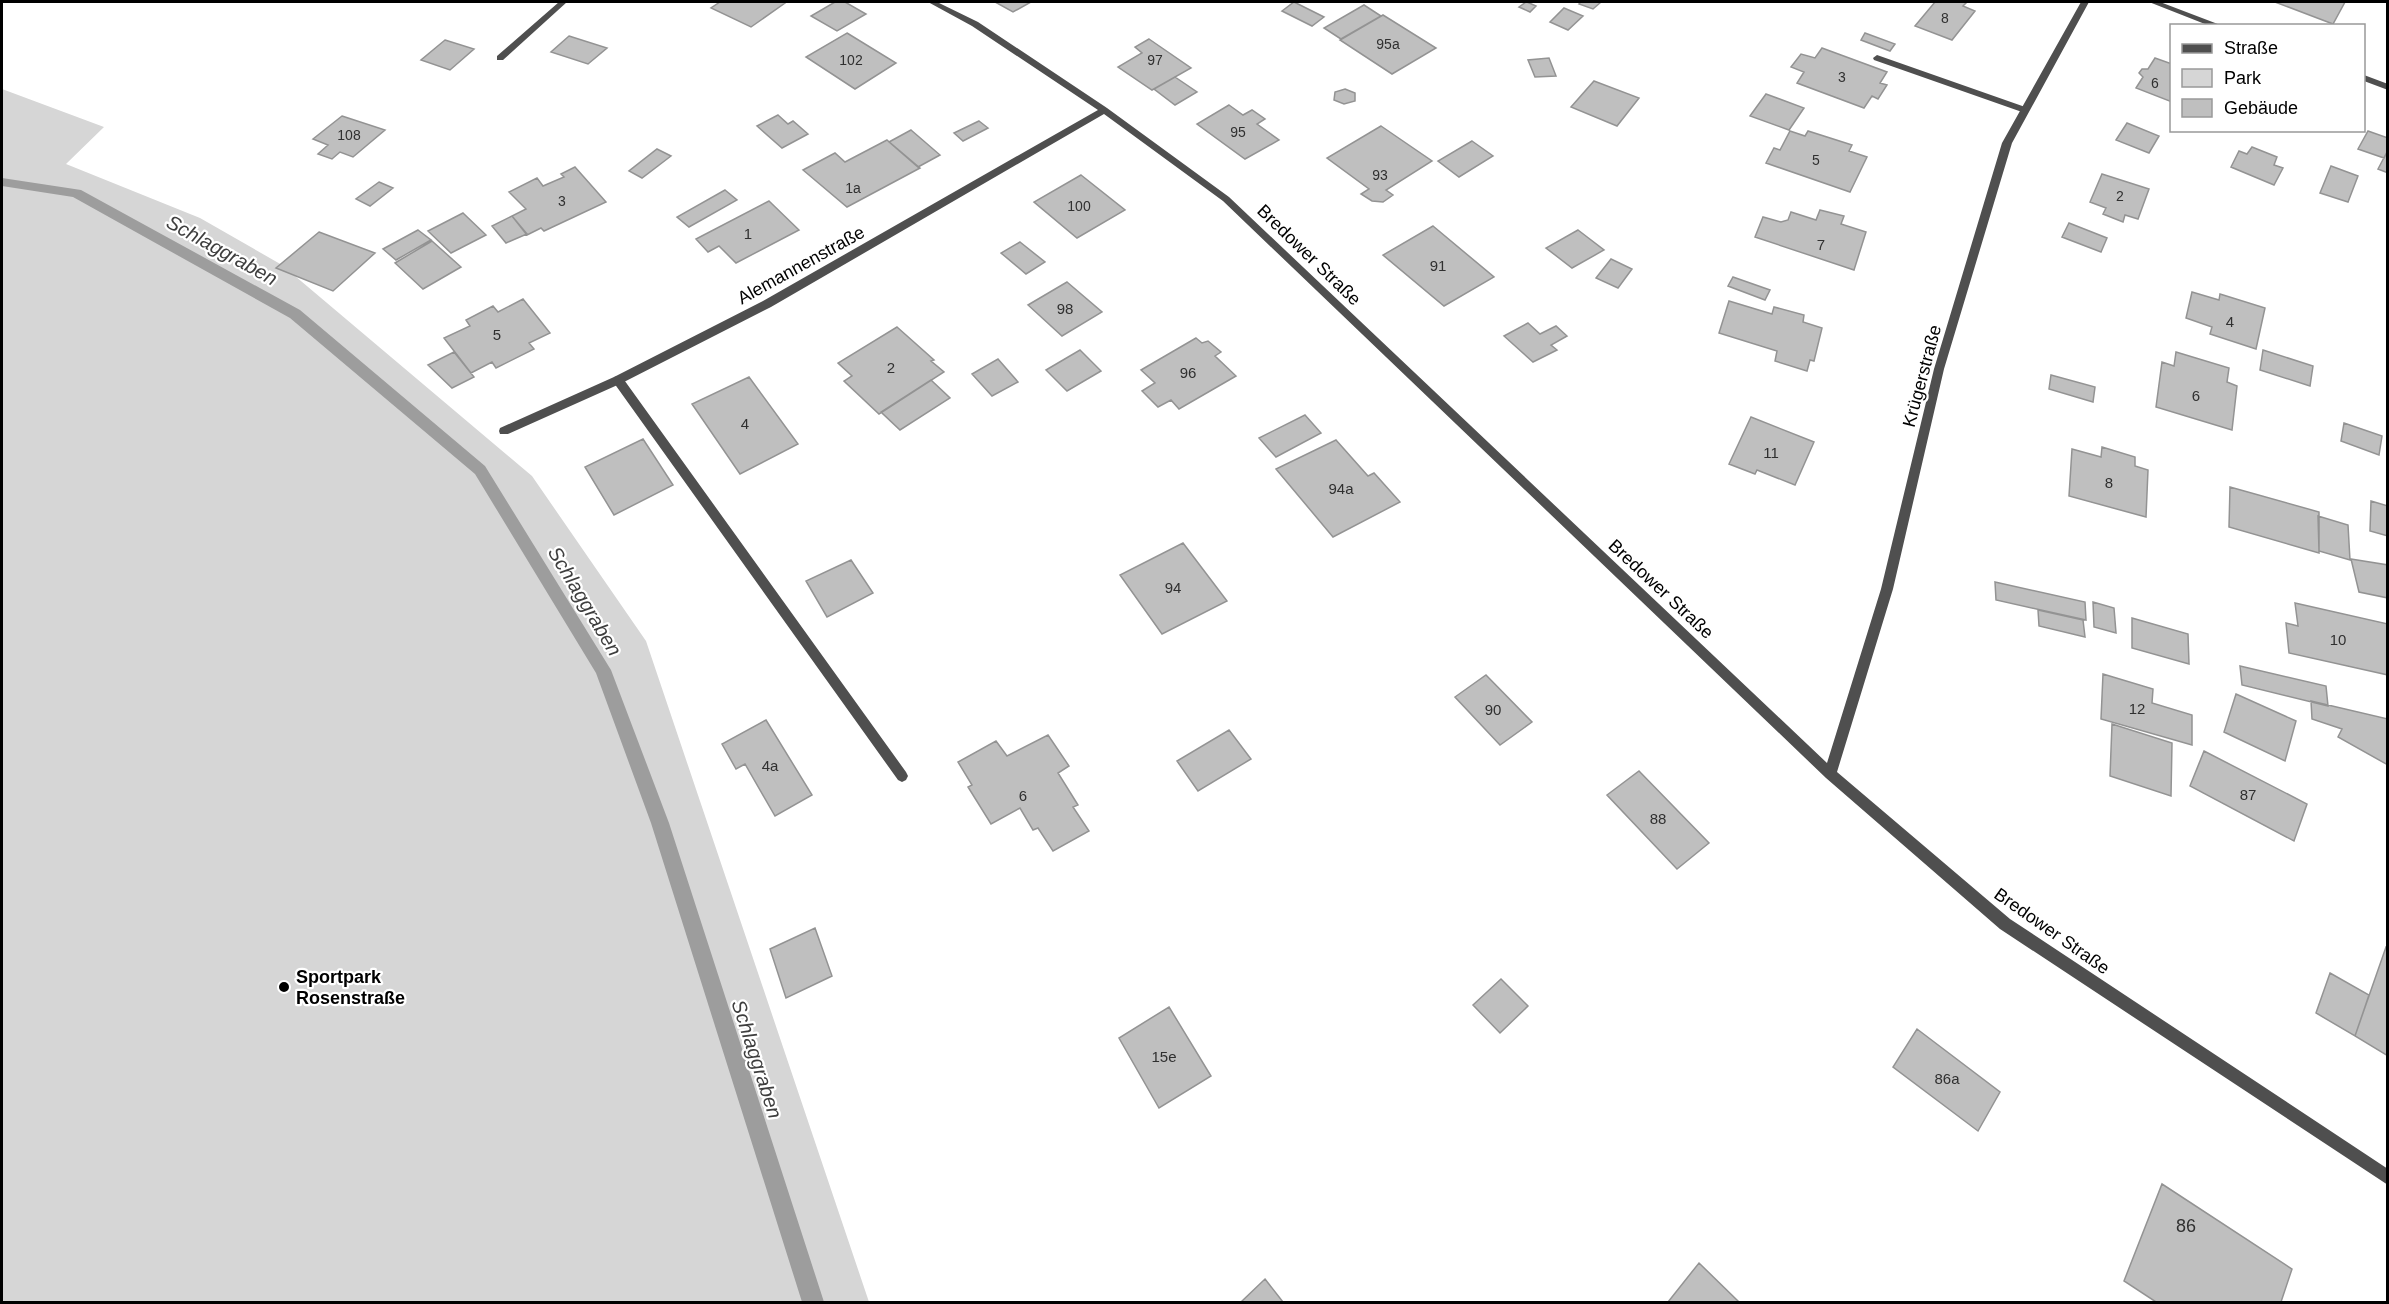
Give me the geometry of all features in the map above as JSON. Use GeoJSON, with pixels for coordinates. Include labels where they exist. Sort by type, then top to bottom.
{"type":"FeatureCollection","features":[{"type":"Feature","properties":{"kind":"street"},"geometry":{"type":"LineString","coordinates":[[500,58],[563,2]]}},
{"type":"Feature","properties":{"kind":"street","name":"Bredower Straße"},"geometry":{"type":"LineString","coordinates":[[932,2],[975,24],[1104,111],[1226,200],[1830,774],[2005,924],[2388,1178]]}},
{"type":"Feature","properties":{"kind":"street","name":"Krügerstraße"},"geometry":{"type":"LineString","coordinates":[[1830,774],[1887,589],[1939,369],[2007,143],[2085,2]]}},
{"type":"Feature","properties":{"kind":"street"},"geometry":{"type":"LineString","coordinates":[[2153,2],[2214,24]]}},
{"type":"Feature","properties":{"kind":"street"},"geometry":{"type":"LineString","coordinates":[[1877,57],[2025,110]]}},
{"type":"Feature","properties":{"kind":"street"},"geometry":{"type":"LineString","coordinates":[[2365,78],[2388,87]]}},
{"type":"Feature","properties":{"kind":"street","name":"Alemannenstraße"},"geometry":{"type":"LineString","coordinates":[[504,430],[618,380],[767,304],[1104,111]]}},
{"type":"Feature","properties":{"kind":"street"},"geometry":{"type":"LineString","coordinates":[[618,380],[902,776]]}},
{"type":"Feature","properties":{"kind":"green space"},"geometry":{"type":"Polygon","coordinates":[[[2,89],[104,127],[66,164],[200,218],[282,265],[532,476],[646,641],[869,1302],[2,1302],[2,89]]]}},
{"type":"Feature","properties":{"kind":"building"},"geometry":{"type":"Polygon","coordinates":[[[720,2],[785,3],[751,27],[711,8],[720,2]]]}},
{"type":"Feature","properties":{"kind":"building"},"geometry":{"type":"Polygon","coordinates":[[[835,2],[845,2],[866,14],[837,31],[811,16],[835,2]]]}},
{"type":"Feature","properties":{"kind":"building"},"geometry":{"type":"Polygon","coordinates":[[[995,2],[1031,2],[1013,12],[995,2]]]}},
{"type":"Feature","properties":{"kind":"building"},"geometry":{"type":"Polygon","coordinates":[[[1294,2],[1324,17],[1312,26],[1282,11],[1294,2]]]}},
{"type":"Feature","properties":{"kind":"building"},"geometry":{"type":"Polygon","coordinates":[[[1526,2],[1536,6],[1530,12],[1519,7],[1526,2]]]}},
{"type":"Feature","properties":{"kind":"building"},"geometry":{"type":"Polygon","coordinates":[[[1581,2],[1601,2],[1593,9],[1579,4],[1581,2]]]}},
{"type":"Feature","properties":{"kind":"building"},"geometry":{"type":"Polygon","coordinates":[[[1935,2],[1967,2],[1963,6],[1975,11],[1952,40],[1915,26],[1935,2]]]}},
{"type":"Feature","properties":{"kind":"building"},"geometry":{"type":"Polygon","coordinates":[[[2275,2],[2345,2],[2333,24],[2275,2]]]}},
{"type":"Feature","properties":{"kind":"building"},"geometry":{"type":"Polygon","coordinates":[[[1364,5],[1381,16],[1341,39],[1324,28],[1364,5]]]}},
{"type":"Feature","properties":{"kind":"building"},"geometry":{"type":"Polygon","coordinates":[[[1564,8],[1583,16],[1568,30],[1550,22],[1564,8]]]}},
{"type":"Feature","properties":{"kind":"building"},"geometry":{"type":"Polygon","coordinates":[[[1383,15],[1436,48],[1392,74],[1340,40],[1383,15]]]}},
{"type":"Feature","properties":{"kind":"building"},"geometry":{"type":"Polygon","coordinates":[[[847,33],[896,63],[855,89],[806,57],[847,33]]]}},
{"type":"Feature","properties":{"kind":"building"},"geometry":{"type":"Polygon","coordinates":[[[1865,33],[1895,44],[1890,51],[1861,40],[1865,33]]]}},
{"type":"Feature","properties":{"kind":"building"},"geometry":{"type":"Polygon","coordinates":[[[569,36],[607,48],[588,64],[551,52],[569,36]]]}},
{"type":"Feature","properties":{"kind":"building"},"geometry":{"type":"Polygon","coordinates":[[[1149,39],[1191,68],[1152,90],[1118,67],[1142,53],[1135,47],[1149,39]]]}},
{"type":"Feature","properties":{"kind":"building"},"geometry":{"type":"Polygon","coordinates":[[[445,40],[474,49],[450,70],[421,60],[445,40]]]}},
{"type":"Feature","properties":{"kind":"building"},"geometry":{"type":"Polygon","coordinates":[[[1822,48],[1887,72],[1880,83],[1887,85],[1878,99],[1872,96],[1864,108],[1797,83],[1804,72],[1791,67],[1801,54],[1815,58],[1822,48]]]}},
{"type":"Feature","properties":{"kind":"building"},"geometry":{"type":"Polygon","coordinates":[[[1549,58],[1556,76],[1535,77],[1528,60],[1549,58]]]}},
{"type":"Feature","properties":{"kind":"building"},"geometry":{"type":"Polygon","coordinates":[[[2155,58],[2170,63],[2170,101],[2136,88],[2143,77],[2139,73],[2142,69],[2148,69],[2155,58]]]}},
{"type":"Feature","properties":{"kind":"building"},"geometry":{"type":"Polygon","coordinates":[[[1175,77],[1197,92],[1175,105],[1154,89],[1175,77]]]}},
{"type":"Feature","properties":{"kind":"building"},"geometry":{"type":"Polygon","coordinates":[[[1594,81],[1639,98],[1617,126],[1571,107],[1594,81]]]}},
{"type":"Feature","properties":{"kind":"building"},"geometry":{"type":"Polygon","coordinates":[[[1345,89],[1355,93],[1355,101],[1344,104],[1334,100],[1335,92],[1345,89]]]}},
{"type":"Feature","properties":{"kind":"building"},"geometry":{"type":"Polygon","coordinates":[[[1766,94],[1804,108],[1789,130],[1750,116],[1766,94]]]}},
{"type":"Feature","properties":{"kind":"building"},"geometry":{"type":"Polygon","coordinates":[[[1229,105],[1243,115],[1252,110],[1265,119],[1257,124],[1279,140],[1245,159],[1197,124],[1229,105]]]}},
{"type":"Feature","properties":{"kind":"building"},"geometry":{"type":"Polygon","coordinates":[[[778,115],[788,124],[793,121],[808,134],[782,148],[757,126],[778,115]]]}},
{"type":"Feature","properties":{"kind":"building"},"geometry":{"type":"Polygon","coordinates":[[[342,116],[385,130],[353,157],[340,152],[332,159],[318,154],[328,145],[313,139],[342,116]]]}},
{"type":"Feature","properties":{"kind":"building"},"geometry":{"type":"Polygon","coordinates":[[[979,121],[988,128],[963,141],[954,133],[979,121]]]}},
{"type":"Feature","properties":{"kind":"building"},"geometry":{"type":"Polygon","coordinates":[[[2127,123],[2159,136],[2149,153],[2116,140],[2127,123]]]}},
{"type":"Feature","properties":{"kind":"building"},"geometry":{"type":"Polygon","coordinates":[[[1381,126],[1432,161],[1386,190],[1393,195],[1383,202],[1372,201],[1361,194],[1369,189],[1327,158],[1381,126]]]}},
{"type":"Feature","properties":{"kind":"building"},"geometry":{"type":"Polygon","coordinates":[[[911,130],[940,155],[918,167],[889,142],[911,130]]]}},
{"type":"Feature","properties":{"kind":"building"},"geometry":{"type":"Polygon","coordinates":[[[1790,131],[1805,136],[1808,131],[1852,145],[1849,151],[1867,157],[1850,192],[1766,163],[1774,148],[1780,150],[1790,131]]]}},
{"type":"Feature","properties":{"kind":"building"},"geometry":{"type":"Polygon","coordinates":[[[2368,131],[2388,138],[2388,150],[2384,158],[2358,149],[2368,131]]]}},
{"type":"Feature","properties":{"kind":"building"},"geometry":{"type":"Polygon","coordinates":[[[887,140],[920,168],[847,207],[803,170],[835,153],[845,162],[887,140]]]}},
{"type":"Feature","properties":{"kind":"building"},"geometry":{"type":"Polygon","coordinates":[[[1472,141],[1493,156],[1459,177],[1438,161],[1472,141]]]}},
{"type":"Feature","properties":{"kind":"building"},"geometry":{"type":"Polygon","coordinates":[[[2252,147],[2277,157],[2274,165],[2283,168],[2274,185],[2231,167],[2239,151],[2247,154],[2252,147]]]}},
{"type":"Feature","properties":{"kind":"building"},"geometry":{"type":"Polygon","coordinates":[[[657,149],[671,156],[642,178],[629,171],[657,149]]]}},
{"type":"Feature","properties":{"kind":"building"},"geometry":{"type":"Polygon","coordinates":[[[2388,150],[2388,173],[2378,169],[2388,150]]]}},
{"type":"Feature","properties":{"kind":"building"},"geometry":{"type":"Polygon","coordinates":[[[2331,166],[2358,176],[2348,202],[2320,193],[2331,166]]]}},
{"type":"Feature","properties":{"kind":"building"},"geometry":{"type":"Polygon","coordinates":[[[575,167],[606,202],[544,231],[541,228],[527,235],[512,216],[526,209],[509,192],[537,178],[543,186],[564,177],[561,174],[575,167]]]}},
{"type":"Feature","properties":{"kind":"building"},"geometry":{"type":"Polygon","coordinates":[[[2102,174],[2149,189],[2138,219],[2125,215],[2123,222],[2103,214],[2106,208],[2090,202],[2102,174]]]}},
{"type":"Feature","properties":{"kind":"building"},"geometry":{"type":"Polygon","coordinates":[[[1081,175],[1125,210],[1077,238],[1034,202],[1081,175]]]}},
{"type":"Feature","properties":{"kind":"building"},"geometry":{"type":"Polygon","coordinates":[[[379,182],[393,188],[370,206],[356,199],[379,182]]]}},
{"type":"Feature","properties":{"kind":"building"},"geometry":{"type":"Polygon","coordinates":[[[725,190],[737,200],[689,227],[677,217],[725,190]]]}},
{"type":"Feature","properties":{"kind":"building"},"geometry":{"type":"Polygon","coordinates":[[[769,201],[799,230],[736,263],[719,246],[708,252],[696,239],[769,201]]]}},
{"type":"Feature","properties":{"kind":"building"},"geometry":{"type":"Polygon","coordinates":[[[1820,210],[1844,216],[1841,224],[1866,232],[1854,270],[1755,237],[1763,217],[1781,222],[1788,220],[1791,212],[1816,220],[1820,210]]]}},
{"type":"Feature","properties":{"kind":"building"},"geometry":{"type":"Polygon","coordinates":[[[463,213],[486,235],[451,253],[428,231],[463,213]]]}},
{"type":"Feature","properties":{"kind":"building"},"geometry":{"type":"Polygon","coordinates":[[[512,216],[527,234],[506,243],[492,226],[512,216]]]}},
{"type":"Feature","properties":{"kind":"building"},"geometry":{"type":"Polygon","coordinates":[[[2069,223],[2107,238],[2101,252],[2062,237],[2069,223]]]}},
{"type":"Feature","properties":{"kind":"building"},"geometry":{"type":"Polygon","coordinates":[[[1433,226],[1494,277],[1444,306],[1383,255],[1433,226]]]}},
{"type":"Feature","properties":{"kind":"building"},"geometry":{"type":"Polygon","coordinates":[[[418,230],[431,240],[396,260],[383,249],[418,230]]]}},
{"type":"Feature","properties":{"kind":"building"},"geometry":{"type":"Polygon","coordinates":[[[1578,230],[1604,250],[1572,268],[1546,248],[1578,230]]]}},
{"type":"Feature","properties":{"kind":"building"},"geometry":{"type":"Polygon","coordinates":[[[319,232],[375,253],[333,291],[276,268],[319,232]]]}},
{"type":"Feature","properties":{"kind":"building"},"geometry":{"type":"Polygon","coordinates":[[[432,241],[461,267],[423,289],[395,263],[432,241]]]}},
{"type":"Feature","properties":{"kind":"building"},"geometry":{"type":"Polygon","coordinates":[[[1020,242],[1045,262],[1026,274],[1001,253],[1020,242]]]}},
{"type":"Feature","properties":{"kind":"building"},"geometry":{"type":"Polygon","coordinates":[[[1611,259],[1632,269],[1618,288],[1596,278],[1611,259]]]}},
{"type":"Feature","properties":{"kind":"building"},"geometry":{"type":"Polygon","coordinates":[[[1733,277],[1770,290],[1765,300],[1728,286],[1733,277]]]}},
{"type":"Feature","properties":{"kind":"building"},"geometry":{"type":"Polygon","coordinates":[[[1067,282],[1102,312],[1062,336],[1028,305],[1067,282]]]}},
{"type":"Feature","properties":{"kind":"building"},"geometry":{"type":"Polygon","coordinates":[[[2192,292],[2219,300],[2220,294],[2265,308],[2256,349],[2210,334],[2212,327],[2186,318],[2192,292]]]}},
{"type":"Feature","properties":{"kind":"building"},"geometry":{"type":"Polygon","coordinates":[[[523,299],[550,333],[529,343],[534,349],[496,368],[492,362],[471,373],[444,338],[470,326],[466,320],[493,306],[498,312],[523,299]]]}},
{"type":"Feature","properties":{"kind":"building"},"geometry":{"type":"Polygon","coordinates":[[[1729,301],[1772,314],[1774,307],[1804,315],[1803,322],[1822,328],[1814,361],[1810,360],[1807,371],[1775,361],[1777,351],[1719,333],[1729,301]]]}},
{"type":"Feature","properties":{"kind":"building"},"geometry":{"type":"Polygon","coordinates":[[[1528,323],[1540,334],[1556,326],[1567,336],[1551,345],[1557,350],[1533,362],[1504,336],[1528,323]]]}},
{"type":"Feature","properties":{"kind":"building"},"geometry":{"type":"Polygon","coordinates":[[[897,327],[944,372],[879,414],[844,381],[852,376],[838,363],[897,327]]]}},
{"type":"Feature","properties":{"kind":"building"},"geometry":{"type":"Polygon","coordinates":[[[1196,338],[1202,343],[1208,341],[1221,352],[1215,356],[1236,376],[1179,409],[1171,400],[1158,407],[1142,391],[1155,383],[1141,370],[1196,338]]]}},
{"type":"Feature","properties":{"kind":"building"},"geometry":{"type":"Polygon","coordinates":[[[1080,350],[1101,371],[1067,391],[1046,370],[1080,350]]]}},
{"type":"Feature","properties":{"kind":"building"},"geometry":{"type":"Polygon","coordinates":[[[2263,350],[2313,366],[2310,386],[2260,370],[2263,350]]]}},
{"type":"Feature","properties":{"kind":"building"},"geometry":{"type":"Polygon","coordinates":[[[454,352],[474,377],[452,388],[428,365],[454,352]]]}},
{"type":"Feature","properties":{"kind":"building"},"geometry":{"type":"Polygon","coordinates":[[[2176,352],[2229,368],[2227,382],[2237,386],[2232,430],[2156,407],[2162,362],[2174,366],[2176,352]]]}},
{"type":"Feature","properties":{"kind":"building"},"geometry":{"type":"Polygon","coordinates":[[[998,359],[1018,382],[992,396],[972,374],[998,359]]]}},
{"type":"Feature","properties":{"kind":"building"},"geometry":{"type":"Polygon","coordinates":[[[2051,375],[2095,387],[2093,402],[2049,389],[2051,375]]]}},
{"type":"Feature","properties":{"kind":"building"},"geometry":{"type":"Polygon","coordinates":[[[749,377],[798,444],[740,474],[692,404],[749,377]]]}},
{"type":"Feature","properties":{"kind":"building"},"geometry":{"type":"Polygon","coordinates":[[[931,380],[950,398],[900,430],[881,412],[931,380]]]}},
{"type":"Feature","properties":{"kind":"building"},"geometry":{"type":"Polygon","coordinates":[[[1305,415],[1321,433],[1276,457],[1259,438],[1305,415]]]}},
{"type":"Feature","properties":{"kind":"building"},"geometry":{"type":"Polygon","coordinates":[[[1751,417],[1814,442],[1795,485],[1757,470],[1755,474],[1729,464],[1751,417]]]}},
{"type":"Feature","properties":{"kind":"building"},"geometry":{"type":"Polygon","coordinates":[[[2344,423],[2382,436],[2379,455],[2341,441],[2344,423]]]}},
{"type":"Feature","properties":{"kind":"building"},"geometry":{"type":"Polygon","coordinates":[[[643,439],[673,485],[614,515],[585,467],[643,439]]]}},
{"type":"Feature","properties":{"kind":"building"},"geometry":{"type":"Polygon","coordinates":[[[1336,440],[1368,476],[1374,473],[1400,502],[1333,537],[1276,469],[1336,440]]]}},
{"type":"Feature","properties":{"kind":"building"},"geometry":{"type":"Polygon","coordinates":[[[2102,447],[2135,457],[2135,466],[2148,470],[2146,517],[2069,496],[2072,449],[2101,457],[2102,447]]]}},
{"type":"Feature","properties":{"kind":"building"},"geometry":{"type":"Polygon","coordinates":[[[2230,487],[2319,512],[2319,553],[2229,527],[2230,487]]]}},
{"type":"Feature","properties":{"kind":"building"},"geometry":{"type":"Polygon","coordinates":[[[2371,501],[2388,506],[2388,536],[2370,531],[2371,501]]]}},
{"type":"Feature","properties":{"kind":"building"},"geometry":{"type":"Polygon","coordinates":[[[2318,516],[2348,525],[2350,560],[2319,551],[2318,516]]]}},
{"type":"Feature","properties":{"kind":"building"},"geometry":{"type":"Polygon","coordinates":[[[1183,543],[1227,601],[1162,634],[1120,575],[1183,543]]]}},
{"type":"Feature","properties":{"kind":"building"},"geometry":{"type":"Polygon","coordinates":[[[2351,559],[2388,565],[2388,598],[2359,592],[2351,559]]]}},
{"type":"Feature","properties":{"kind":"building"},"geometry":{"type":"Polygon","coordinates":[[[851,560],[873,593],[827,617],[806,581],[851,560]]]}},
{"type":"Feature","properties":{"kind":"building"},"geometry":{"type":"Polygon","coordinates":[[[1995,582],[2085,602],[2086,620],[1996,600],[1995,582]]]}},
{"type":"Feature","properties":{"kind":"building"},"geometry":{"type":"Polygon","coordinates":[[[2093,602],[2114,608],[2116,633],[2094,627],[2093,602]]]}},
{"type":"Feature","properties":{"kind":"building"},"geometry":{"type":"Polygon","coordinates":[[[2295,603],[2388,624],[2388,675],[2289,653],[2286,623],[2298,626],[2295,603]]]}},
{"type":"Feature","properties":{"kind":"building"},"geometry":{"type":"Polygon","coordinates":[[[2038,610],[2083,620],[2085,637],[2039,626],[2038,610]]]}},
{"type":"Feature","properties":{"kind":"building"},"geometry":{"type":"Polygon","coordinates":[[[2132,618],[2188,634],[2189,664],[2132,648],[2132,618]]]}},
{"type":"Feature","properties":{"kind":"building"},"geometry":{"type":"Polygon","coordinates":[[[2240,666],[2326,686],[2328,706],[2242,685],[2240,666]]]}},
{"type":"Feature","properties":{"kind":"building"},"geometry":{"type":"Polygon","coordinates":[[[2103,674],[2153,689],[2152,703],[2192,715],[2192,745],[2101,719],[2103,674]]]}},
{"type":"Feature","properties":{"kind":"building"},"geometry":{"type":"Polygon","coordinates":[[[1486,675],[1532,722],[1500,745],[1455,697],[1486,675]]]}},
{"type":"Feature","properties":{"kind":"building"},"geometry":{"type":"Polygon","coordinates":[[[2236,694],[2296,721],[2285,761],[2224,732],[2236,694]]]}},
{"type":"Feature","properties":{"kind":"building"},"geometry":{"type":"Polygon","coordinates":[[[2311,701],[2388,719],[2388,765],[2338,737],[2342,729],[2312,719],[2311,701]]]}},
{"type":"Feature","properties":{"kind":"building"},"geometry":{"type":"Polygon","coordinates":[[[766,720],[812,795],[775,816],[745,764],[736,769],[722,744],[766,720]]]}},
{"type":"Feature","properties":{"kind":"building"},"geometry":{"type":"Polygon","coordinates":[[[2112,724],[2172,743],[2171,796],[2110,776],[2112,724]]]}},
{"type":"Feature","properties":{"kind":"building"},"geometry":{"type":"Polygon","coordinates":[[[1229,730],[1251,759],[1198,791],[1177,761],[1229,730]]]}},
{"type":"Feature","properties":{"kind":"building"},"geometry":{"type":"Polygon","coordinates":[[[1048,735],[1069,766],[1058,773],[1078,805],[1073,807],[1089,831],[1053,851],[1038,828],[1033,830],[1020,808],[991,824],[968,787],[972,785],[958,762],[996,741],[1007,756],[1048,735]]]}},
{"type":"Feature","properties":{"kind":"building"},"geometry":{"type":"Polygon","coordinates":[[[2204,751],[2307,804],[2294,841],[2190,786],[2204,751]]]}},
{"type":"Feature","properties":{"kind":"building"},"geometry":{"type":"Polygon","coordinates":[[[1639,771],[1709,843],[1677,869],[1607,795],[1639,771]]]}},
{"type":"Feature","properties":{"kind":"building"},"geometry":{"type":"Polygon","coordinates":[[[815,928],[832,976],[786,998],[770,949],[815,928]]]}},
{"type":"Feature","properties":{"kind":"building"},"geometry":{"type":"Polygon","coordinates":[[[2386,947],[2388,948],[2388,1056],[2355,1036],[2386,947]]]}},
{"type":"Feature","properties":{"kind":"building"},"geometry":{"type":"Polygon","coordinates":[[[2330,973],[2369,995],[2355,1036],[2316,1013],[2330,973]]]}},
{"type":"Feature","properties":{"kind":"building"},"geometry":{"type":"Polygon","coordinates":[[[1501,979],[1528,1006],[1500,1033],[1473,1005],[1501,979]]]}},
{"type":"Feature","properties":{"kind":"building"},"geometry":{"type":"Polygon","coordinates":[[[1169,1007],[1211,1076],[1159,1108],[1119,1038],[1169,1007]]]}},
{"type":"Feature","properties":{"kind":"building"},"geometry":{"type":"Polygon","coordinates":[[[1917,1029],[2000,1092],[1978,1131],[1893,1067],[1917,1029]]]}},
{"type":"Feature","properties":{"kind":"building"},"geometry":{"type":"Polygon","coordinates":[[[2162,1184],[2292,1269],[2281,1302],[2156,1302],[2124,1281],[2162,1184]]]}},
{"type":"Feature","properties":{"kind":"building"},"geometry":{"type":"Polygon","coordinates":[[[1699,1263],[1739,1302],[1668,1302],[1699,1263]]]}},
{"type":"Feature","properties":{"kind":"building"},"geometry":{"type":"Polygon","coordinates":[[[1265,1279],[1283,1302],[1241,1302],[1265,1279]]]}},
{"type":"Feature","properties":{"kind":"waterway","name":"Schlaggraben"},"geometry":{"type":"LineString","coordinates":[[2,182],[76,193],[295,314],[480,470],[603,670],[660,823],[813,1302]]}},
{"type":"Feature","properties":{"kind":"place","name":"Sportpark Rosenstraße"},"geometry":{"type":"Point","coordinates":[284,987]}}]}
